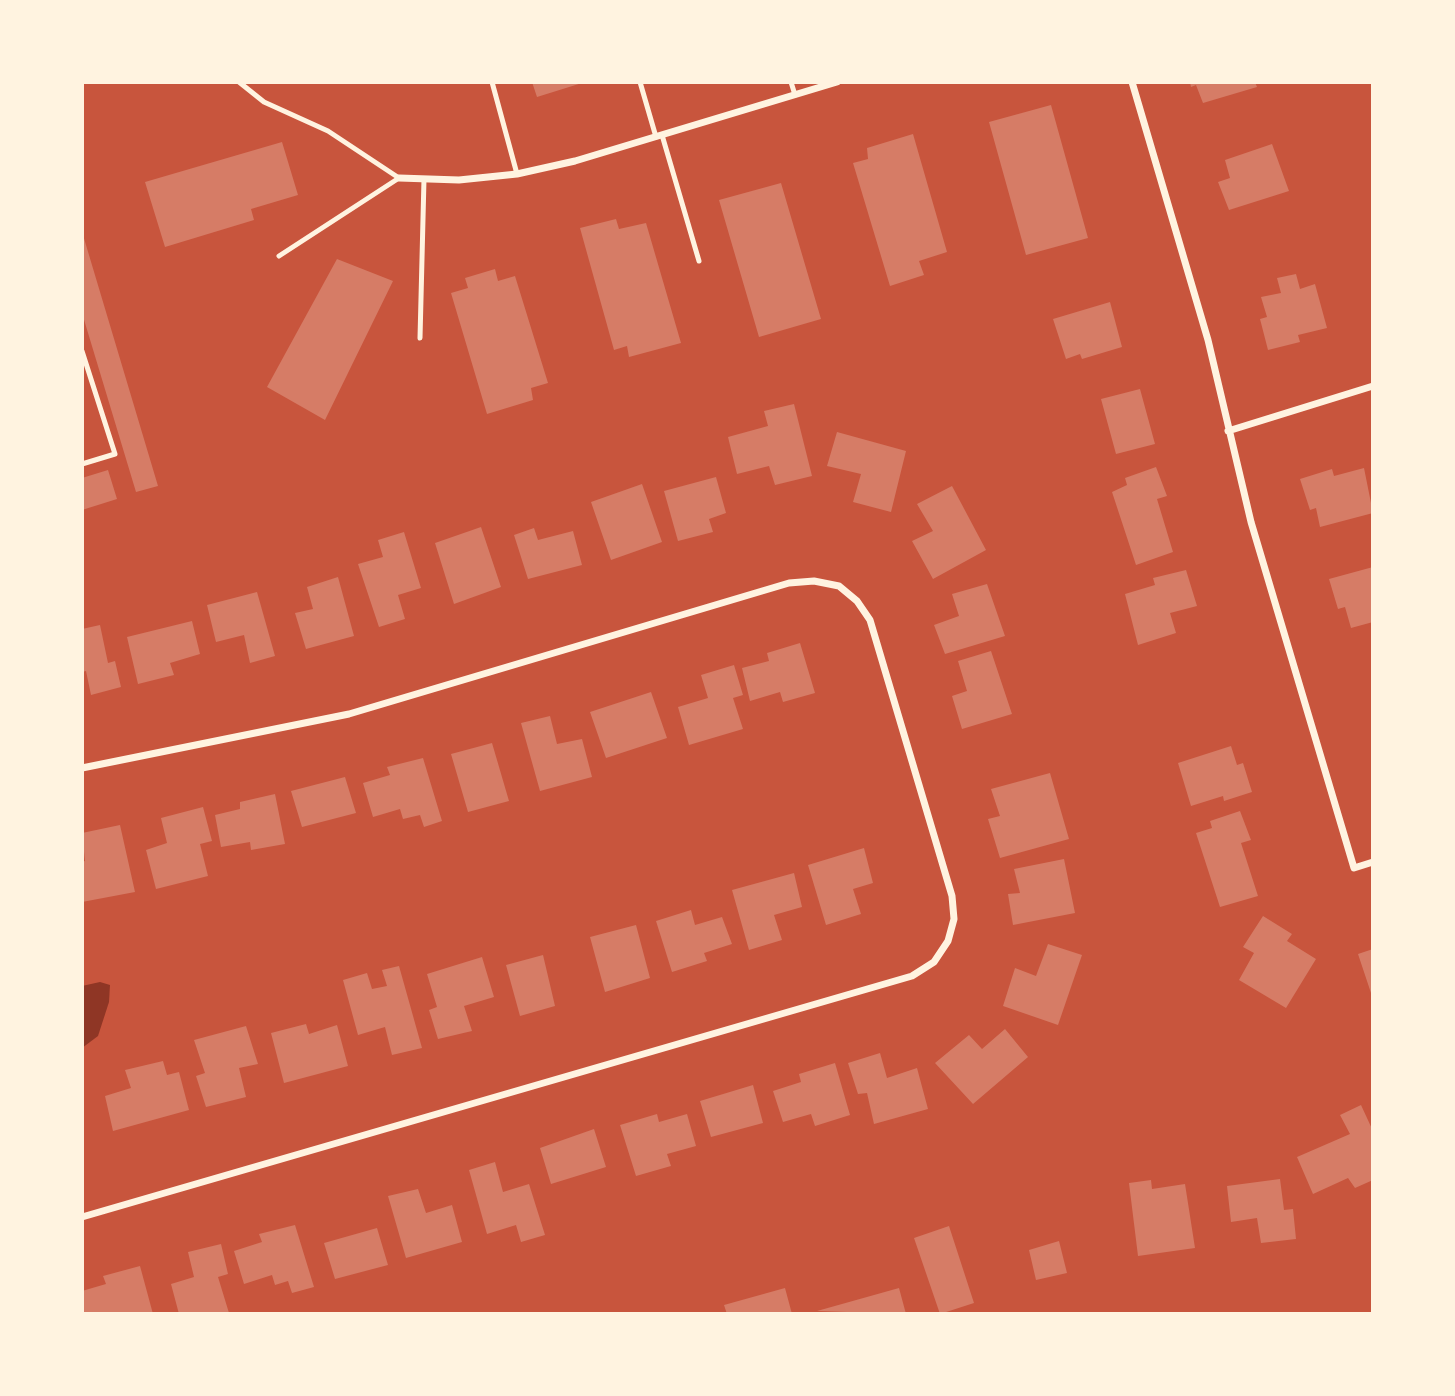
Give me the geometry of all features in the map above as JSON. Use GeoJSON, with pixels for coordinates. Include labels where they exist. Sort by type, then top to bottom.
{"type":"FeatureCollection","features":[{"type":"Feature","properties":{"kind":"street"},"geometry":{"type":"LineString","coordinates":[[400,178],[459,180],[517,174],[575,161],[837,82]]}},
{"type":"Feature","properties":{"kind":"street"},"geometry":{"type":"LineString","coordinates":[[1132,82],[1208,340],[1251,522],[1354,868],[1373,862]]}},
{"type":"Feature","properties":{"kind":"street"},"geometry":{"type":"LineString","coordinates":[[1228,430],[1373,386]]}},
{"type":"Feature","properties":{"kind":"street"},"geometry":{"type":"LineString","coordinates":[[82,768],[349,714],[789,583],[814,580],[839,586],[857,601],[870,620],[952,896],[954,919],[948,941],[934,962],[912,976],[82,1217]]}},
{"type":"Feature","properties":{"kind":"lane"},"geometry":{"type":"LineString","coordinates":[[239,82],[264,102],[328,131],[400,178],[279,256]]}},
{"type":"Feature","properties":{"kind":"lane"},"geometry":{"type":"LineString","coordinates":[[492,82],[517,174]]}},
{"type":"Feature","properties":{"kind":"lane"},"geometry":{"type":"LineString","coordinates":[[640,82],[699,261]]}},
{"type":"Feature","properties":{"kind":"lane"},"geometry":{"type":"LineString","coordinates":[[791,82],[795,95]]}},
{"type":"Feature","properties":{"kind":"lane"},"geometry":{"type":"LineString","coordinates":[[420,338],[425,179]]}},
{"type":"Feature","properties":{"kind":"lane"},"geometry":{"type":"LineString","coordinates":[[82,351],[115,454],[82,464]]}},
{"type":"Feature","properties":{"kind":"shaded area"},"geometry":{"type":"Polygon","coordinates":[[[100,982],[110,985],[109,1002],[98,1036],[82,1048],[82,986],[100,982]]]}},
{"type":"Feature","properties":{"kind":"building"},"geometry":{"type":"Polygon","coordinates":[[[532,82],[582,82],[582,83],[537,97],[532,82]]]}},
{"type":"Feature","properties":{"kind":"building"},"geometry":{"type":"Polygon","coordinates":[[[1190,82],[1255,82],[1257,87],[1203,103],[1196,85],[1191,87],[1190,82]]]}},
{"type":"Feature","properties":{"kind":"building"},"geometry":{"type":"Polygon","coordinates":[[[1051,105],[1088,238],[1026,255],[989,122],[1051,105]]]}},
{"type":"Feature","properties":{"kind":"building"},"geometry":{"type":"Polygon","coordinates":[[[913,134],[947,252],[919,261],[924,275],[890,286],[853,163],[868,159],[867,148],[913,134]]]}},
{"type":"Feature","properties":{"kind":"building"},"geometry":{"type":"Polygon","coordinates":[[[282,142],[298,195],[251,209],[254,220],[165,247],[145,182],[282,142]]]}},
{"type":"Feature","properties":{"kind":"building"},"geometry":{"type":"Polygon","coordinates":[[[1272,144],[1289,191],[1229,210],[1218,182],[1230,178],[1225,160],[1272,144]]]}},
{"type":"Feature","properties":{"kind":"building"},"geometry":{"type":"Polygon","coordinates":[[[781,183],[821,319],[759,337],[719,200],[781,183]]]}},
{"type":"Feature","properties":{"kind":"building"},"geometry":{"type":"Polygon","coordinates":[[[616,219],[619,229],[646,223],[681,343],[629,357],[627,346],[614,350],[580,228],[616,219]]]}},
{"type":"Feature","properties":{"kind":"building"},"geometry":{"type":"Polygon","coordinates":[[[83,235],[158,486],[136,492],[82,313],[83,235]]]}},
{"type":"Feature","properties":{"kind":"building"},"geometry":{"type":"Polygon","coordinates":[[[337,259],[393,281],[325,420],[267,387],[337,259]]]}},
{"type":"Feature","properties":{"kind":"building"},"geometry":{"type":"Polygon","coordinates":[[[495,269],[498,281],[515,276],[548,383],[531,388],[533,400],[487,414],[451,293],[468,288],[465,278],[495,269]]]}},
{"type":"Feature","properties":{"kind":"building"},"geometry":{"type":"Polygon","coordinates":[[[1296,274],[1300,289],[1315,284],[1327,328],[1298,335],[1300,342],[1268,350],[1260,319],[1267,317],[1261,297],[1281,293],[1277,278],[1296,274]]]}},
{"type":"Feature","properties":{"kind":"building"},"geometry":{"type":"Polygon","coordinates":[[[1110,302],[1122,347],[1082,359],[1080,354],[1066,359],[1053,319],[1110,302]]]}},
{"type":"Feature","properties":{"kind":"building"},"geometry":{"type":"Polygon","coordinates":[[[1140,389],[1155,444],[1116,454],[1101,399],[1140,389]]]}},
{"type":"Feature","properties":{"kind":"building"},"geometry":{"type":"Polygon","coordinates":[[[794,404],[812,476],[775,485],[769,466],[737,474],[728,437],[768,426],[764,411],[794,404]]]}},
{"type":"Feature","properties":{"kind":"building"},"geometry":{"type":"Polygon","coordinates":[[[837,432],[906,451],[891,512],[853,502],[861,474],[827,466],[837,432]]]}},
{"type":"Feature","properties":{"kind":"building"},"geometry":{"type":"Polygon","coordinates":[[[1156,467],[1167,496],[1157,499],[1173,552],[1136,565],[1112,492],[1127,485],[1125,478],[1156,467]]]}},
{"type":"Feature","properties":{"kind":"building"},"geometry":{"type":"Polygon","coordinates":[[[1364,468],[1373,513],[1320,527],[1316,508],[1310,510],[1300,479],[1332,469],[1334,476],[1364,468]]]}},
{"type":"Feature","properties":{"kind":"building"},"geometry":{"type":"Polygon","coordinates":[[[108,470],[117,499],[82,510],[82,478],[108,470]]]}},
{"type":"Feature","properties":{"kind":"building"},"geometry":{"type":"Polygon","coordinates":[[[716,477],[726,513],[709,519],[713,532],[678,541],[664,491],[716,477]]]}},
{"type":"Feature","properties":{"kind":"building"},"geometry":{"type":"Polygon","coordinates":[[[642,484],[662,542],[611,560],[591,502],[642,484]]]}},
{"type":"Feature","properties":{"kind":"building"},"geometry":{"type":"Polygon","coordinates":[[[952,486],[986,550],[933,579],[912,541],[933,531],[917,504],[952,486]]]}},
{"type":"Feature","properties":{"kind":"building"},"geometry":{"type":"Polygon","coordinates":[[[481,527],[501,587],[454,604],[435,543],[481,527]]]}},
{"type":"Feature","properties":{"kind":"building"},"geometry":{"type":"Polygon","coordinates":[[[534,528],[538,540],[573,531],[582,565],[528,579],[514,535],[534,528]]]}},
{"type":"Feature","properties":{"kind":"building"},"geometry":{"type":"Polygon","coordinates":[[[404,532],[421,588],[398,595],[405,619],[379,627],[358,564],[383,557],[378,540],[404,532]]]}},
{"type":"Feature","properties":{"kind":"building"},"geometry":{"type":"Polygon","coordinates":[[[1373,567],[1373,622],[1351,628],[1345,607],[1338,609],[1329,579],[1373,567]]]}},
{"type":"Feature","properties":{"kind":"building"},"geometry":{"type":"Polygon","coordinates":[[[1186,570],[1197,606],[1170,613],[1176,633],[1138,645],[1125,594],[1155,585],[1153,578],[1186,570]]]}},
{"type":"Feature","properties":{"kind":"building"},"geometry":{"type":"Polygon","coordinates":[[[338,577],[354,636],[306,649],[295,613],[313,609],[307,587],[338,577]]]}},
{"type":"Feature","properties":{"kind":"building"},"geometry":{"type":"Polygon","coordinates":[[[987,584],[1005,636],[945,654],[934,625],[959,616],[952,594],[987,584]]]}},
{"type":"Feature","properties":{"kind":"building"},"geometry":{"type":"Polygon","coordinates":[[[257,592],[275,656],[250,663],[244,635],[216,642],[207,605],[257,592]]]}},
{"type":"Feature","properties":{"kind":"building"},"geometry":{"type":"Polygon","coordinates":[[[192,621],[200,654],[170,663],[174,675],[138,684],[127,637],[192,621]]]}},
{"type":"Feature","properties":{"kind":"building"},"geometry":{"type":"Polygon","coordinates":[[[100,625],[108,663],[115,661],[121,687],[91,695],[86,671],[82,672],[82,629],[100,625]]]}},
{"type":"Feature","properties":{"kind":"building"},"geometry":{"type":"Polygon","coordinates":[[[800,643],[815,693],[783,702],[780,692],[750,701],[742,668],[769,661],[767,653],[800,643]]]}},
{"type":"Feature","properties":{"kind":"building"},"geometry":{"type":"Polygon","coordinates":[[[991,651],[1012,714],[962,729],[952,696],[967,691],[958,661],[991,651]]]}},
{"type":"Feature","properties":{"kind":"building"},"geometry":{"type":"Polygon","coordinates":[[[734,665],[743,695],[733,698],[743,729],[689,745],[678,707],[708,698],[701,675],[734,665]]]}},
{"type":"Feature","properties":{"kind":"building"},"geometry":{"type":"Polygon","coordinates":[[[651,692],[667,738],[606,758],[590,712],[651,692]]]}},
{"type":"Feature","properties":{"kind":"building"},"geometry":{"type":"Polygon","coordinates":[[[550,716],[557,744],[582,739],[592,777],[540,791],[521,723],[550,716]]]}},
{"type":"Feature","properties":{"kind":"building"},"geometry":{"type":"Polygon","coordinates":[[[492,743],[509,801],[468,812],[451,754],[492,743]]]}},
{"type":"Feature","properties":{"kind":"building"},"geometry":{"type":"Polygon","coordinates":[[[1231,746],[1237,765],[1243,763],[1252,792],[1224,801],[1223,796],[1191,806],[1178,763],[1231,746]]]}},
{"type":"Feature","properties":{"kind":"building"},"geometry":{"type":"Polygon","coordinates":[[[423,758],[442,821],[424,827],[420,815],[403,819],[400,809],[373,817],[363,783],[390,775],[387,767],[423,758]]]}},
{"type":"Feature","properties":{"kind":"building"},"geometry":{"type":"Polygon","coordinates":[[[1050,773],[1069,839],[1000,858],[988,819],[1000,816],[991,789],[1050,773]]]}},
{"type":"Feature","properties":{"kind":"building"},"geometry":{"type":"Polygon","coordinates":[[[345,777],[356,813],[302,827],[291,791],[345,777]]]}},
{"type":"Feature","properties":{"kind":"building"},"geometry":{"type":"Polygon","coordinates":[[[275,794],[285,844],[251,850],[250,842],[221,847],[215,815],[240,809],[240,802],[275,794]]]}},
{"type":"Feature","properties":{"kind":"building"},"geometry":{"type":"Polygon","coordinates":[[[203,807],[212,841],[200,844],[208,876],[156,889],[146,850],[167,843],[161,818],[203,807]]]}},
{"type":"Feature","properties":{"kind":"building"},"geometry":{"type":"Polygon","coordinates":[[[1240,811],[1251,840],[1241,843],[1258,896],[1220,907],[1196,833],[1212,828],[1210,821],[1240,811]]]}},
{"type":"Feature","properties":{"kind":"building"},"geometry":{"type":"Polygon","coordinates":[[[120,825],[135,892],[82,902],[82,862],[85,861],[82,833],[120,825]]]}},
{"type":"Feature","properties":{"kind":"building"},"geometry":{"type":"Polygon","coordinates":[[[864,848],[873,883],[853,889],[861,914],[826,925],[808,865],[864,848]]]}},
{"type":"Feature","properties":{"kind":"building"},"geometry":{"type":"Polygon","coordinates":[[[1064,859],[1075,913],[1013,925],[1008,894],[1020,893],[1014,869],[1064,859]]]}},
{"type":"Feature","properties":{"kind":"building"},"geometry":{"type":"Polygon","coordinates":[[[794,873],[802,907],[774,915],[782,940],[749,950],[732,890],[794,873]]]}},
{"type":"Feature","properties":{"kind":"building"},"geometry":{"type":"Polygon","coordinates":[[[691,910],[695,925],[722,917],[732,944],[704,953],[707,961],[672,972],[656,921],[691,910]]]}},
{"type":"Feature","properties":{"kind":"building"},"geometry":{"type":"Polygon","coordinates":[[[1263,916],[1292,934],[1287,941],[1316,959],[1286,1008],[1239,980],[1254,953],[1243,947],[1263,916]]]}},
{"type":"Feature","properties":{"kind":"building"},"geometry":{"type":"Polygon","coordinates":[[[636,925],[650,978],[605,992],[590,937],[636,925]]]}},
{"type":"Feature","properties":{"kind":"building"},"geometry":{"type":"Polygon","coordinates":[[[1048,944],[1082,955],[1058,1025],[1003,1006],[1015,968],[1036,976],[1048,944]]]}},
{"type":"Feature","properties":{"kind":"building"},"geometry":{"type":"Polygon","coordinates":[[[1373,949],[1373,996],[1372,996],[1358,954],[1373,949]]]}},
{"type":"Feature","properties":{"kind":"building"},"geometry":{"type":"Polygon","coordinates":[[[543,955],[555,1006],[520,1016],[506,965],[543,955]]]}},
{"type":"Feature","properties":{"kind":"building"},"geometry":{"type":"Polygon","coordinates":[[[482,957],[494,997],[464,1006],[472,1031],[438,1039],[429,1010],[437,1007],[427,974],[482,957]]]}},
{"type":"Feature","properties":{"kind":"building"},"geometry":{"type":"Polygon","coordinates":[[[399,966],[422,1048],[392,1055],[385,1027],[358,1035],[343,980],[367,973],[372,989],[387,986],[382,970],[399,966]]]}},
{"type":"Feature","properties":{"kind":"building"},"geometry":{"type":"Polygon","coordinates":[[[306,1024],[309,1034],[337,1025],[348,1066],[284,1083],[271,1033],[306,1024]]]}},
{"type":"Feature","properties":{"kind":"building"},"geometry":{"type":"Polygon","coordinates":[[[246,1026],[258,1064],[239,1068],[246,1097],[206,1107],[196,1076],[205,1073],[194,1040],[246,1026]]]}},
{"type":"Feature","properties":{"kind":"building"},"geometry":{"type":"Polygon","coordinates":[[[1005,1029],[1028,1057],[973,1104],[935,1063],[969,1035],[982,1049],[1005,1029]]]}},
{"type":"Feature","properties":{"kind":"building"},"geometry":{"type":"Polygon","coordinates":[[[880,1053],[887,1078],[917,1068],[928,1109],[874,1124],[867,1093],[858,1094],[848,1063],[880,1053]]]}},
{"type":"Feature","properties":{"kind":"building"},"geometry":{"type":"Polygon","coordinates":[[[163,1061],[167,1075],[179,1072],[189,1110],[113,1131],[105,1096],[131,1088],[125,1070],[163,1061]]]}},
{"type":"Feature","properties":{"kind":"building"},"geometry":{"type":"Polygon","coordinates":[[[835,1063],[850,1115],[815,1126],[811,1114],[783,1122],[773,1091],[801,1082],[799,1074],[835,1063]]]}},
{"type":"Feature","properties":{"kind":"building"},"geometry":{"type":"Polygon","coordinates":[[[753,1085],[763,1123],[711,1137],[700,1101],[753,1085]]]}},
{"type":"Feature","properties":{"kind":"building"},"geometry":{"type":"Polygon","coordinates":[[[1361,1105],[1373,1131],[1373,1180],[1355,1188],[1348,1178],[1313,1194],[1297,1157],[1350,1134],[1340,1115],[1361,1105]]]}},
{"type":"Feature","properties":{"kind":"building"},"geometry":{"type":"Polygon","coordinates":[[[657,1114],[659,1122],[687,1114],[696,1146],[667,1154],[671,1166],[636,1176],[620,1125],[657,1114]]]}},
{"type":"Feature","properties":{"kind":"building"},"geometry":{"type":"Polygon","coordinates":[[[594,1129],[606,1167],[551,1184],[540,1148],[594,1129]]]}},
{"type":"Feature","properties":{"kind":"building"},"geometry":{"type":"Polygon","coordinates":[[[495,1162],[503,1192],[529,1184],[545,1235],[521,1242],[516,1225],[487,1234],[469,1170],[495,1162]]]}},
{"type":"Feature","properties":{"kind":"building"},"geometry":{"type":"Polygon","coordinates":[[[1280,1179],[1284,1210],[1293,1209],[1296,1239],[1261,1243],[1257,1218],[1231,1222],[1227,1186],[1280,1179]]]}},
{"type":"Feature","properties":{"kind":"building"},"geometry":{"type":"Polygon","coordinates":[[[1151,1180],[1152,1189],[1185,1184],[1195,1248],[1138,1256],[1129,1183],[1151,1180]]]}},
{"type":"Feature","properties":{"kind":"building"},"geometry":{"type":"Polygon","coordinates":[[[418,1189],[426,1213],[452,1205],[462,1242],[406,1258],[388,1196],[418,1189]]]}},
{"type":"Feature","properties":{"kind":"building"},"geometry":{"type":"Polygon","coordinates":[[[295,1225],[314,1287],[292,1293],[288,1281],[275,1285],[272,1275],[244,1284],[234,1251],[262,1242],[259,1234],[295,1225]]]}},
{"type":"Feature","properties":{"kind":"building"},"geometry":{"type":"Polygon","coordinates":[[[949,1226],[974,1303],[940,1314],[914,1238],[949,1226]]]}},
{"type":"Feature","properties":{"kind":"building"},"geometry":{"type":"Polygon","coordinates":[[[377,1228],[388,1265],[335,1279],[324,1243],[377,1228]]]}},
{"type":"Feature","properties":{"kind":"building"},"geometry":{"type":"Polygon","coordinates":[[[1059,1241],[1067,1273],[1036,1280],[1029,1250],[1059,1241]]]}},
{"type":"Feature","properties":{"kind":"building"},"geometry":{"type":"Polygon","coordinates":[[[221,1244],[228,1274],[218,1277],[229,1313],[179,1314],[171,1284],[194,1277],[188,1252],[221,1244]]]}},
{"type":"Feature","properties":{"kind":"building"},"geometry":{"type":"Polygon","coordinates":[[[140,1266],[153,1314],[84,1314],[82,1291],[106,1284],[103,1276],[140,1266]]]}},
{"type":"Feature","properties":{"kind":"building"},"geometry":{"type":"Polygon","coordinates":[[[785,1288],[792,1314],[727,1314],[724,1305],[785,1288]]]}},
{"type":"Feature","properties":{"kind":"building"},"geometry":{"type":"Polygon","coordinates":[[[899,1288],[906,1314],[817,1311],[899,1288]]]}}]}
